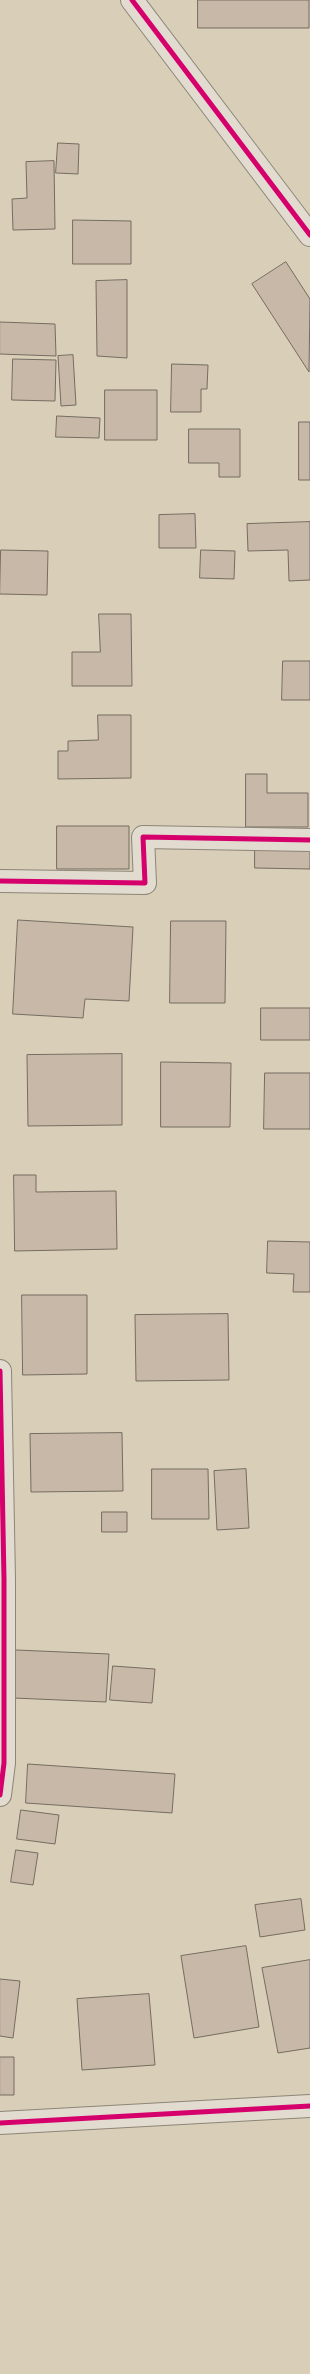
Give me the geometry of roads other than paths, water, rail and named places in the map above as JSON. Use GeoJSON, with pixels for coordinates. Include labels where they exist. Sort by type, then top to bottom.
{"type":"FeatureCollection","features":[{"type":"Feature","properties":{"kind":"street"},"geometry":{"type":"LineString","coordinates":[[132,0],[310,235]]}},
{"type":"Feature","properties":{"kind":"street"},"geometry":{"type":"LineString","coordinates":[[0,881],[145,883],[143,837],[310,840]]}},
{"type":"Feature","properties":{"kind":"street"},"geometry":{"type":"LineString","coordinates":[[0,1371],[4,1763],[0,1795]]}},
{"type":"Feature","properties":{"kind":"street"},"geometry":{"type":"LineString","coordinates":[[0,2123],[310,2106]]}}]}
